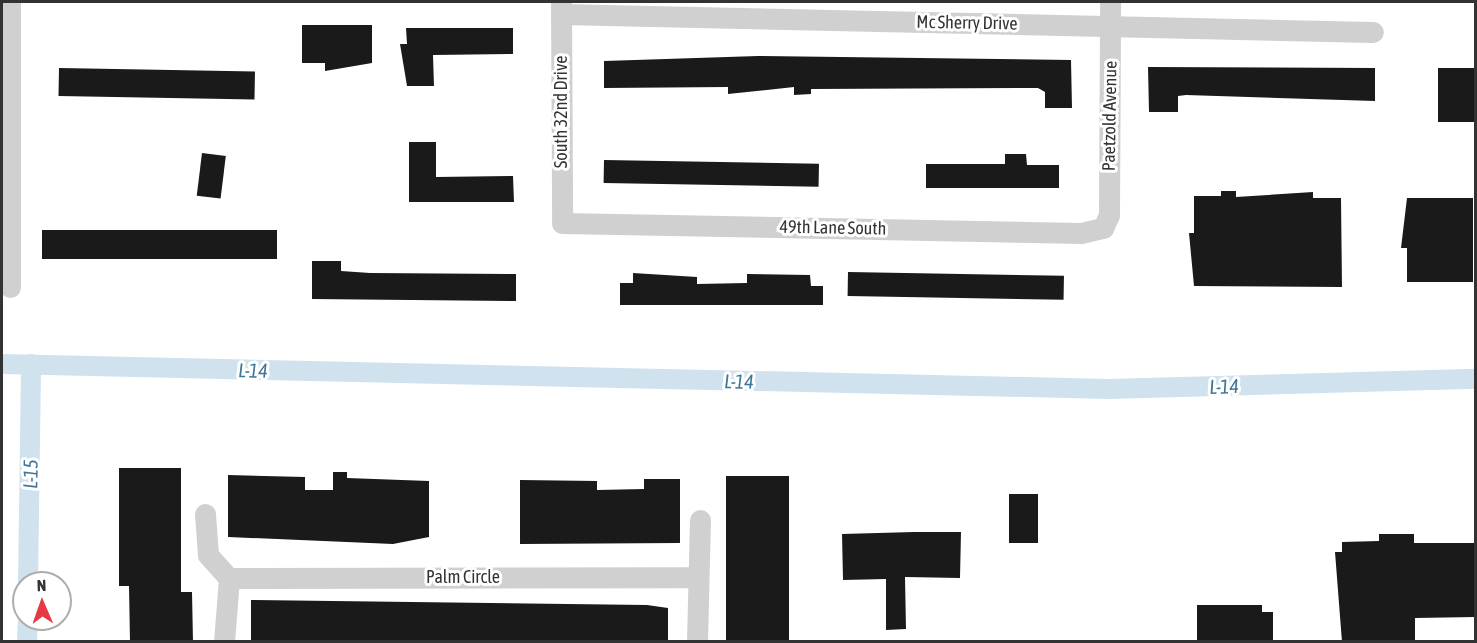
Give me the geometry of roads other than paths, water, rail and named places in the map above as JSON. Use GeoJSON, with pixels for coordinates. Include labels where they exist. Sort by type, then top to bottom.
{"type":"FeatureCollection","features":[{"type":"Feature","properties":{"kind":"street"},"geometry":{"type":"LineString","coordinates":[[10,2],[10,287]]}},
{"type":"Feature","properties":{"kind":"street","name":"Paetzold Avenue"},"geometry":{"type":"LineString","coordinates":[[1103,228],[1109,215],[1110,2]]}},
{"type":"Feature","properties":{"kind":"street","name":"Mc Sherry Drive"},"geometry":{"type":"LineString","coordinates":[[561,8],[1373,32]]}},
{"type":"Feature","properties":{"kind":"street","name":"South 32nd Drive"},"geometry":{"type":"LineString","coordinates":[[561,8],[562,223]]}},
{"type":"Feature","properties":{"kind":"street","name":"49th Lane South"},"geometry":{"type":"LineString","coordinates":[[562,223],[1081,234],[1103,228]]}},
{"type":"Feature","properties":{"kind":"street"},"geometry":{"type":"LineString","coordinates":[[205,514],[208,555],[229,578],[224,642]]}},
{"type":"Feature","properties":{"kind":"street"},"geometry":{"type":"LineString","coordinates":[[697,642],[700,520]]}},
{"type":"Feature","properties":{"kind":"street","name":"Palm Circle"},"geometry":{"type":"LineString","coordinates":[[229,578],[698,577]]}},
{"type":"Feature","properties":{"kind":"waterway","name":"L-14"},"geometry":{"type":"LineString","coordinates":[[2,364],[1109,389],[1476,379]]}},
{"type":"Feature","properties":{"kind":"waterway","name":"L-15"},"geometry":{"type":"LineString","coordinates":[[28,571],[31,364]]}},
{"type":"Feature","properties":{"kind":"waterway","name":"L-15"},"geometry":{"type":"LineString","coordinates":[[27,631],[27,642]]}}]}
